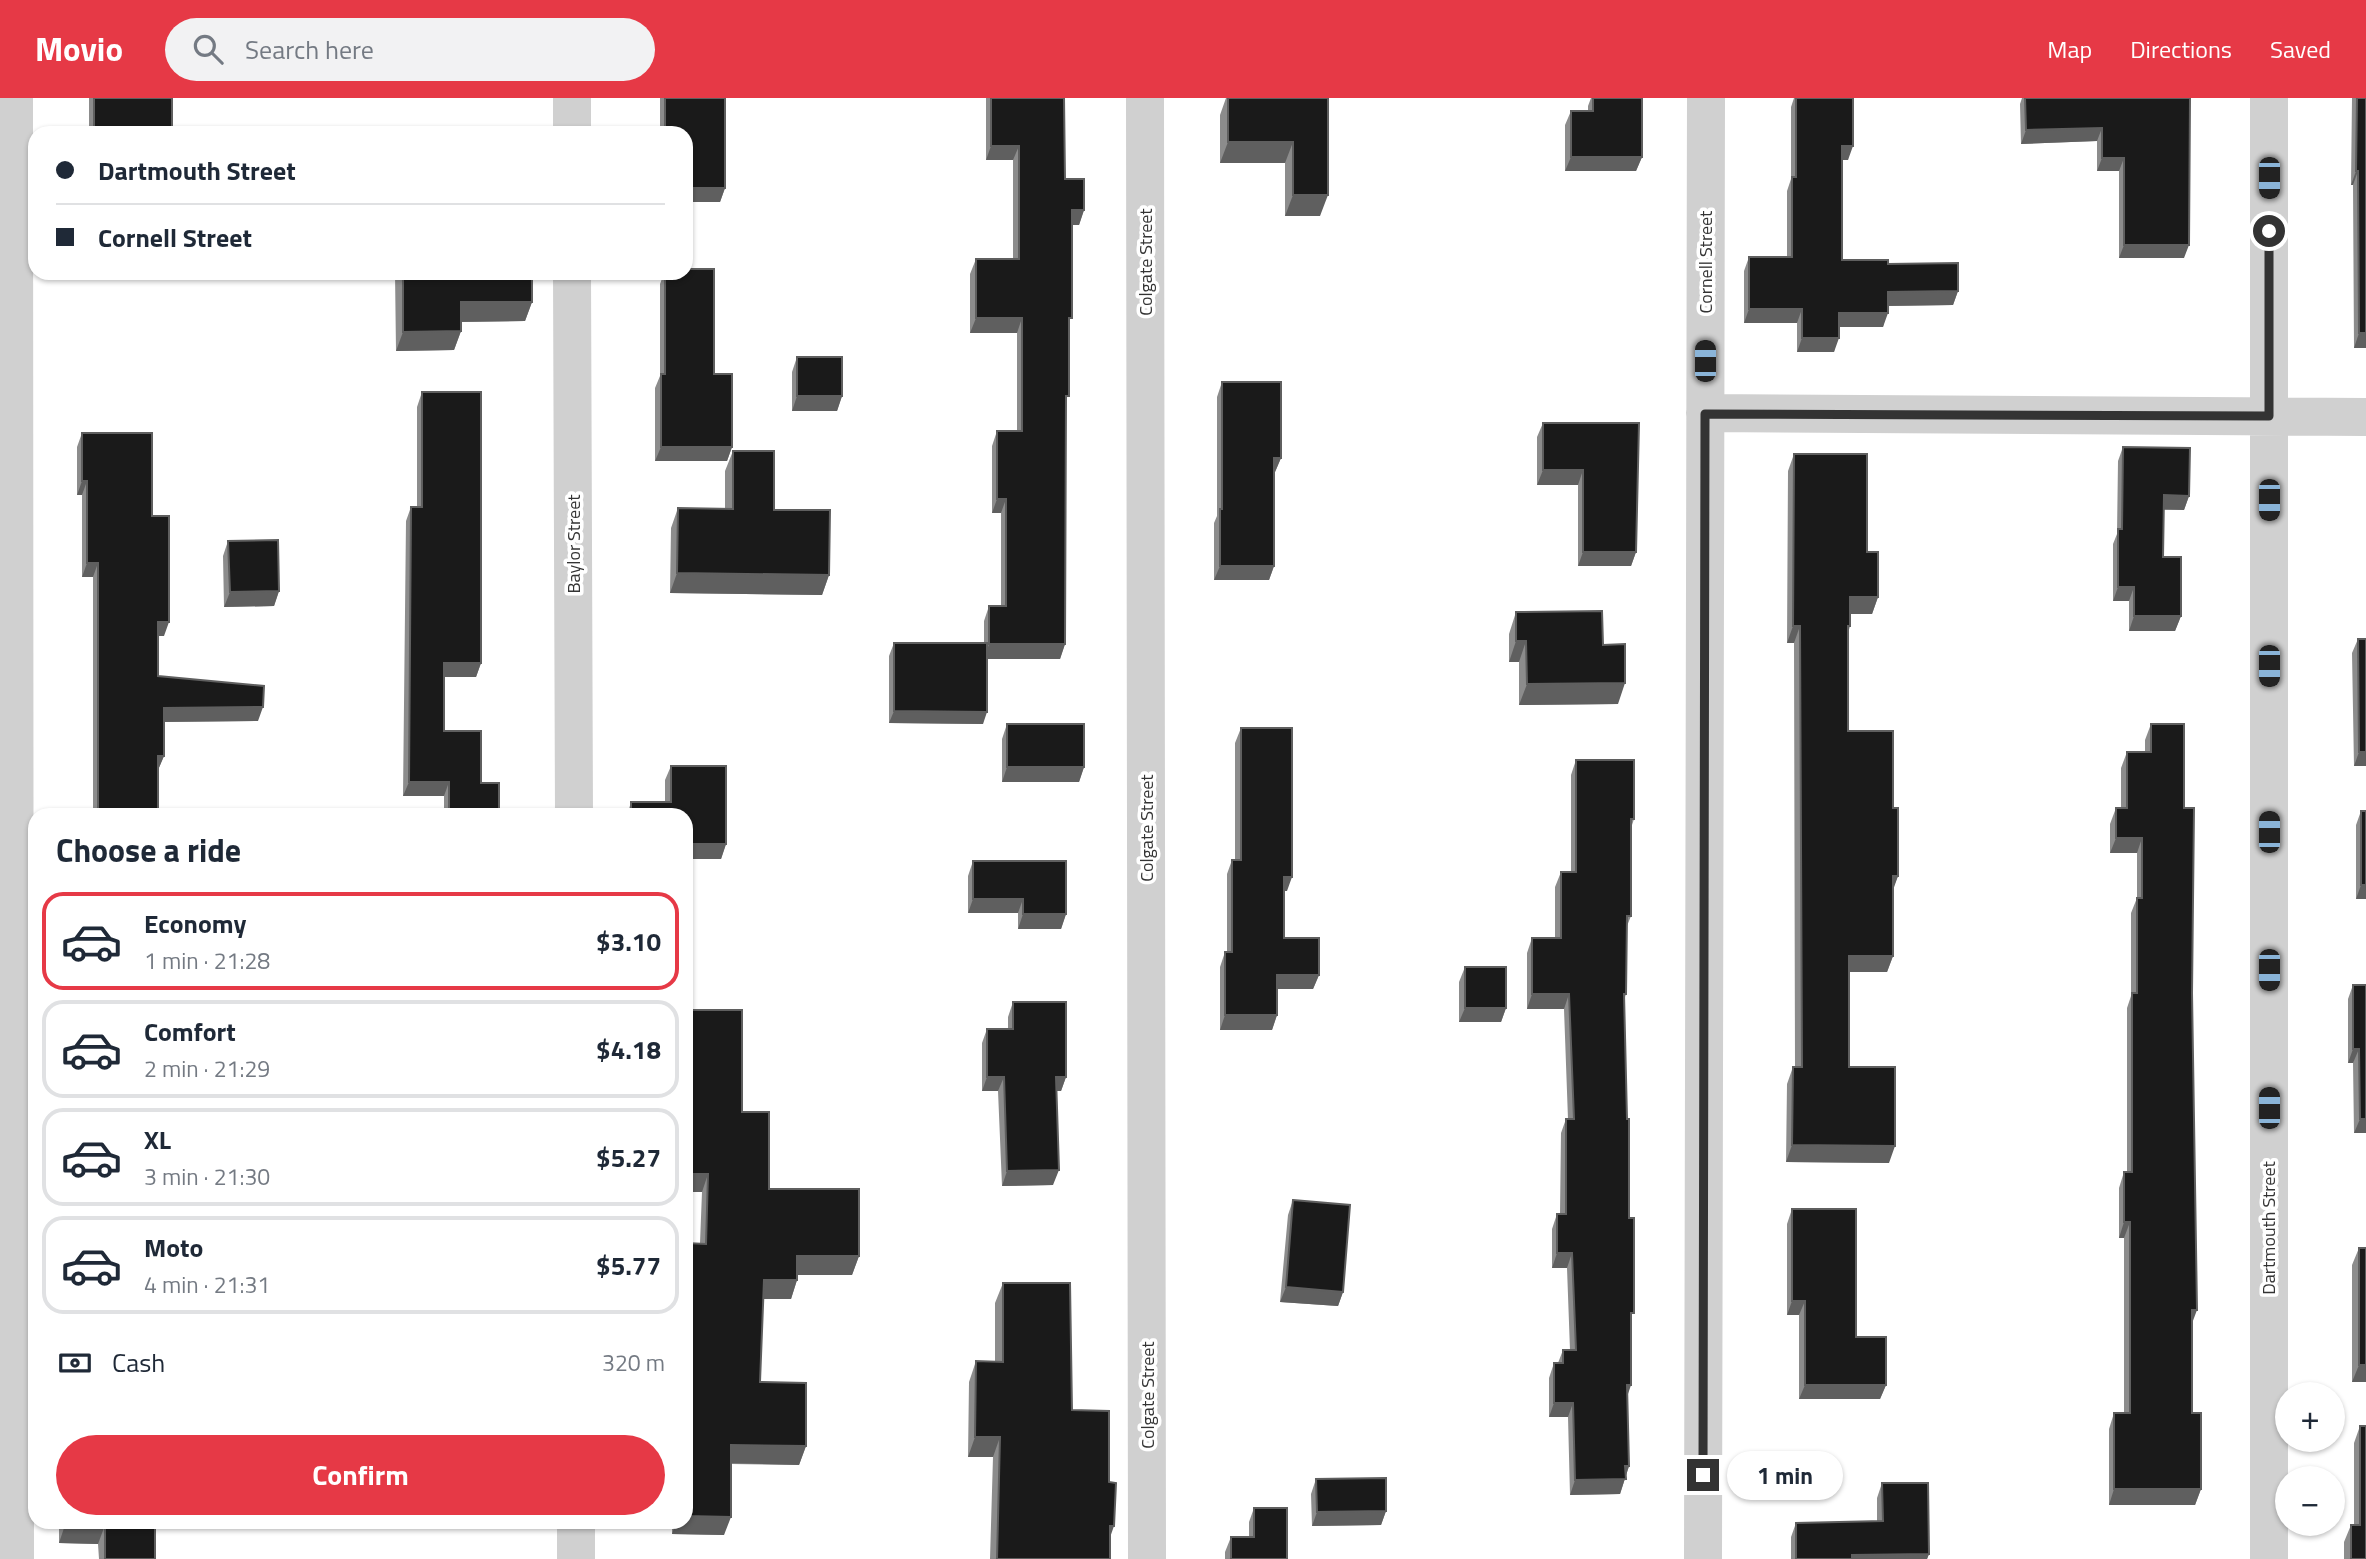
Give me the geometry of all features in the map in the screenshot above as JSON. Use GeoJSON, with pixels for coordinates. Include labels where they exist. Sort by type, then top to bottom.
{"type":"FeatureCollection","features":[{"type":"Feature","properties":{"kind":"street"},"geometry":{"type":"LineString","coordinates":[[14,98],[15,1559]]}},
{"type":"Feature","properties":{"kind":"street"},"geometry":{"type":"LineString","coordinates":[[572,98],[572,126]]}},
{"type":"Feature","properties":{"kind":"street","name":"Colgate Street"},"geometry":{"type":"LineString","coordinates":[[1145,98],[1147,1559]]}},
{"type":"Feature","properties":{"kind":"street","name":"Cornell Street"},"geometry":{"type":"LineString","coordinates":[[1703,1559],[1706,98]]}},
{"type":"Feature","properties":{"kind":"street","name":"Dartmouth Street"},"geometry":{"type":"LineString","coordinates":[[2269,98],[2269,1559]]}},
{"type":"Feature","properties":{"kind":"street","name":"Baylor Street"},"geometry":{"type":"LineString","coordinates":[[572,280],[574,808]]}},
{"type":"Feature","properties":{"kind":"street"},"geometry":{"type":"LineString","coordinates":[[1705,414],[2366,417]]}},
{"type":"Feature","properties":{"kind":"street"},"geometry":{"type":"LineString","coordinates":[[576,1529],[576,1559]]}},
{"type":"Feature","properties":{"kind":"building"},"geometry":{"type":"Polygon","coordinates":[[[94,98],[172,98],[172,126],[94,126],[94,98]]]}},
{"type":"Feature","properties":{"kind":"building"},"geometry":{"type":"Polygon","coordinates":[[[665,98],[725,98],[725,188],[693,188],[693,126],[665,126],[665,98]]]}},
{"type":"Feature","properties":{"kind":"building"},"geometry":{"type":"Polygon","coordinates":[[[991,98],[1064,98],[1065,179],[1084,179],[1084,210],[1072,210],[1072,318],[1069,318],[1069,396],[1066,396],[1065,644],[989,644],[989,606],[1006,606],[1006,499],[997,499],[997,431],[1022,431],[1022,318],[976,318],[976,259],[1019,259],[1019,146],[991,146],[991,98]]]}},
{"type":"Feature","properties":{"kind":"building"},"geometry":{"type":"Polygon","coordinates":[[[1228,98],[1328,98],[1328,195],[1293,195],[1293,142],[1228,142],[1228,98]]]}},
{"type":"Feature","properties":{"kind":"building"},"geometry":{"type":"Polygon","coordinates":[[[1593,98],[1642,98],[1642,157],[1571,157],[1571,111],[1593,111],[1593,98]]]}},
{"type":"Feature","properties":{"kind":"building"},"geometry":{"type":"Polygon","coordinates":[[[1796,98],[1853,98],[1853,146],[1842,146],[1842,260],[1888,260],[1888,264],[1958,263],[1958,291],[1888,292],[1888,313],[1839,313],[1839,338],[1802,338],[1802,309],[1749,309],[1749,257],[1792,257],[1796,98]]]}},
{"type":"Feature","properties":{"kind":"building"},"geometry":{"type":"Polygon","coordinates":[[[2025,98],[2190,98],[2189,245],[2124,245],[2124,158],[2102,158],[2102,128],[2026,130],[2025,98]]]}},
{"type":"Feature","properties":{"kind":"building"},"geometry":{"type":"Polygon","coordinates":[[[2357,98],[2366,98],[2366,333],[2359,333],[2357,98]]]}},
{"type":"Feature","properties":{"kind":"building"},"geometry":{"type":"Polygon","coordinates":[[[693,269],[714,269],[714,374],[732,374],[732,447],[661,447],[661,374],[665,374],[665,280],[693,280],[693,269]]]}},
{"type":"Feature","properties":{"kind":"building"},"geometry":{"type":"Polygon","coordinates":[[[403,280],[532,280],[532,302],[461,302],[461,331],[403,332],[403,280]]]}},
{"type":"Feature","properties":{"kind":"building"},"geometry":{"type":"Polygon","coordinates":[[[797,357],[842,357],[842,396],[797,396],[797,357]]]}},
{"type":"Feature","properties":{"kind":"building"},"geometry":{"type":"Polygon","coordinates":[[[1222,382],[1281,382],[1281,458],[1274,458],[1274,566],[1220,566],[1222,382]]]}},
{"type":"Feature","properties":{"kind":"building"},"geometry":{"type":"Polygon","coordinates":[[[422,392],[481,392],[481,663],[444,663],[444,731],[481,731],[481,783],[499,783],[499,808],[449,808],[449,782],[409,782],[411,507],[422,507],[422,392]]]}},
{"type":"Feature","properties":{"kind":"building"},"geometry":{"type":"Polygon","coordinates":[[[1543,423],[1639,423],[1636,552],[1583,552],[1583,470],[1543,470],[1543,423]]]}},
{"type":"Feature","properties":{"kind":"building"},"geometry":{"type":"Polygon","coordinates":[[[82,433],[152,433],[152,516],[169,516],[169,622],[158,622],[158,676],[264,686],[263,707],[164,708],[164,756],[158,756],[158,808],[98,808],[98,563],[87,563],[87,481],[82,481],[82,433]]]}},
{"type":"Feature","properties":{"kind":"building"},"geometry":{"type":"Polygon","coordinates":[[[2123,447],[2190,448],[2189,496],[2164,495],[2163,557],[2181,557],[2181,616],[2134,616],[2134,587],[2118,587],[2123,447]]]}},
{"type":"Feature","properties":{"kind":"building"},"geometry":{"type":"Polygon","coordinates":[[[733,451],[774,451],[774,510],[830,510],[829,575],[677,573],[678,508],[733,509],[733,451]]]}},
{"type":"Feature","properties":{"kind":"building"},"geometry":{"type":"Polygon","coordinates":[[[1794,454],[1867,454],[1867,552],[1878,552],[1878,597],[1850,597],[1848,731],[1893,731],[1893,808],[1898,808],[1898,876],[1893,876],[1893,956],[1849,956],[1849,1067],[1895,1067],[1895,1146],[1792,1145],[1793,1067],[1802,1067],[1800,626],[1793,626],[1794,454]]]}},
{"type":"Feature","properties":{"kind":"building"},"geometry":{"type":"Polygon","coordinates":[[[278,540],[279,591],[230,592],[228,541],[278,540]]]}},
{"type":"Feature","properties":{"kind":"building"},"geometry":{"type":"Polygon","coordinates":[[[1602,611],[1603,645],[1625,644],[1625,683],[1527,684],[1526,641],[1516,641],[1516,612],[1602,611]]]}},
{"type":"Feature","properties":{"kind":"building"},"geometry":{"type":"Polygon","coordinates":[[[2358,639],[2366,639],[2366,752],[2359,752],[2358,639]]]}},
{"type":"Feature","properties":{"kind":"building"},"geometry":{"type":"Polygon","coordinates":[[[894,643],[987,643],[987,712],[894,711],[894,643]]]}},
{"type":"Feature","properties":{"kind":"building"},"geometry":{"type":"Polygon","coordinates":[[[1007,724],[1084,724],[1084,767],[1007,767],[1007,724]]]}},
{"type":"Feature","properties":{"kind":"building"},"geometry":{"type":"Polygon","coordinates":[[[2151,724],[2184,724],[2184,808],[2194,808],[2192,993],[2197,1310],[2192,1310],[2192,1413],[2201,1413],[2201,1489],[2114,1489],[2114,1413],[2130,1413],[2130,1222],[2124,1222],[2124,1172],[2132,1172],[2132,993],[2137,993],[2137,898],[2142,898],[2142,838],[2116,838],[2116,808],[2127,808],[2127,752],[2151,752],[2151,724]]]}},
{"type":"Feature","properties":{"kind":"building"},"geometry":{"type":"Polygon","coordinates":[[[1241,728],[1292,728],[1292,877],[1284,877],[1284,938],[1319,938],[1319,975],[1277,975],[1277,1015],[1225,1015],[1225,952],[1232,952],[1232,860],[1241,860],[1241,728]]]}},
{"type":"Feature","properties":{"kind":"building"},"geometry":{"type":"Polygon","coordinates":[[[1576,760],[1634,760],[1631,916],[1627,916],[1624,994],[1629,1119],[1629,1218],[1634,1218],[1634,1313],[1631,1313],[1631,1385],[1627,1385],[1629,1466],[1625,1466],[1626,1479],[1575,1480],[1573,1403],[1554,1403],[1554,1363],[1563,1363],[1563,1350],[1576,1350],[1572,1253],[1557,1253],[1557,1214],[1566,1214],[1566,1119],[1574,1119],[1569,994],[1532,994],[1532,938],[1561,938],[1561,872],[1576,872],[1576,760]]]}},
{"type":"Feature","properties":{"kind":"building"},"geometry":{"type":"Polygon","coordinates":[[[671,766],[726,766],[726,844],[693,844],[693,808],[631,808],[631,802],[671,802],[671,766]]]}},
{"type":"Feature","properties":{"kind":"building"},"geometry":{"type":"Polygon","coordinates":[[[2361,811],[2366,811],[2366,885],[2361,885],[2361,811]]]}},
{"type":"Feature","properties":{"kind":"building"},"geometry":{"type":"Polygon","coordinates":[[[973,861],[1066,861],[1066,914],[1023,914],[1023,899],[973,899],[973,861]]]}},
{"type":"Feature","properties":{"kind":"building"},"geometry":{"type":"Polygon","coordinates":[[[1465,967],[1506,967],[1506,1008],[1465,1008],[1465,967]]]}},
{"type":"Feature","properties":{"kind":"building"},"geometry":{"type":"Polygon","coordinates":[[[2353,985],[2366,985],[2366,1119],[2360,1119],[2359,1049],[2353,1049],[2353,985]]]}},
{"type":"Feature","properties":{"kind":"building"},"geometry":{"type":"Polygon","coordinates":[[[1013,1002],[1066,1002],[1066,1077],[1056,1077],[1059,1170],[1007,1171],[1004,1077],[987,1077],[987,1029],[1013,1029],[1013,1002]]]}},
{"type":"Feature","properties":{"kind":"building"},"geometry":{"type":"Polygon","coordinates":[[[693,1010],[742,1010],[742,1112],[769,1112],[769,1189],[859,1189],[859,1256],[797,1256],[797,1280],[764,1280],[760,1382],[806,1383],[806,1446],[731,1445],[731,1517],[693,1516],[693,1243],[706,1244],[708,1174],[693,1174],[693,1010]]]}},
{"type":"Feature","properties":{"kind":"building"},"geometry":{"type":"Polygon","coordinates":[[[1293,1200],[1350,1205],[1343,1292],[1286,1287],[1293,1200]]]}},
{"type":"Feature","properties":{"kind":"building"},"geometry":{"type":"Polygon","coordinates":[[[1792,1209],[1856,1209],[1856,1337],[1886,1337],[1886,1385],[1805,1385],[1805,1301],[1792,1301],[1792,1209]]]}},
{"type":"Feature","properties":{"kind":"building"},"geometry":{"type":"Polygon","coordinates":[[[2359,1248],[2366,1248],[2366,1365],[2359,1365],[2359,1248]]]}},
{"type":"Feature","properties":{"kind":"building"},"geometry":{"type":"Polygon","coordinates":[[[1003,1283],[1070,1283],[1072,1410],[1109,1411],[1109,1482],[1116,1483],[1114,1526],[1110,1526],[1110,1559],[997,1559],[1000,1437],[975,1437],[976,1361],[1003,1362],[1003,1283]]]}},
{"type":"Feature","properties":{"kind":"building"},"geometry":{"type":"Polygon","coordinates":[[[2360,1426],[2366,1426],[2366,1559],[2351,1559],[2351,1525],[2360,1525],[2360,1426]]]}},
{"type":"Feature","properties":{"kind":"building"},"geometry":{"type":"Polygon","coordinates":[[[1386,1478],[1386,1511],[1317,1512],[1316,1479],[1386,1478]]]}},
{"type":"Feature","properties":{"kind":"building"},"geometry":{"type":"Polygon","coordinates":[[[1882,1483],[1928,1483],[1929,1554],[1852,1555],[1852,1559],[1796,1559],[1796,1523],[1883,1521],[1882,1483]]]}},
{"type":"Feature","properties":{"kind":"building"},"geometry":{"type":"Polygon","coordinates":[[[1254,1508],[1287,1508],[1287,1559],[1231,1559],[1231,1537],[1254,1537],[1254,1508]]]}},
{"type":"Feature","properties":{"kind":"building"},"geometry":{"type":"Polygon","coordinates":[[[105,1529],[155,1529],[155,1559],[105,1559],[105,1529]]]}},
{"type":"Feature","properties":{"kind":"route"},"geometry":{"type":"LineString","coordinates":[[1703,1475],[1705,414],[2269,416],[2269,231]]}}]}
